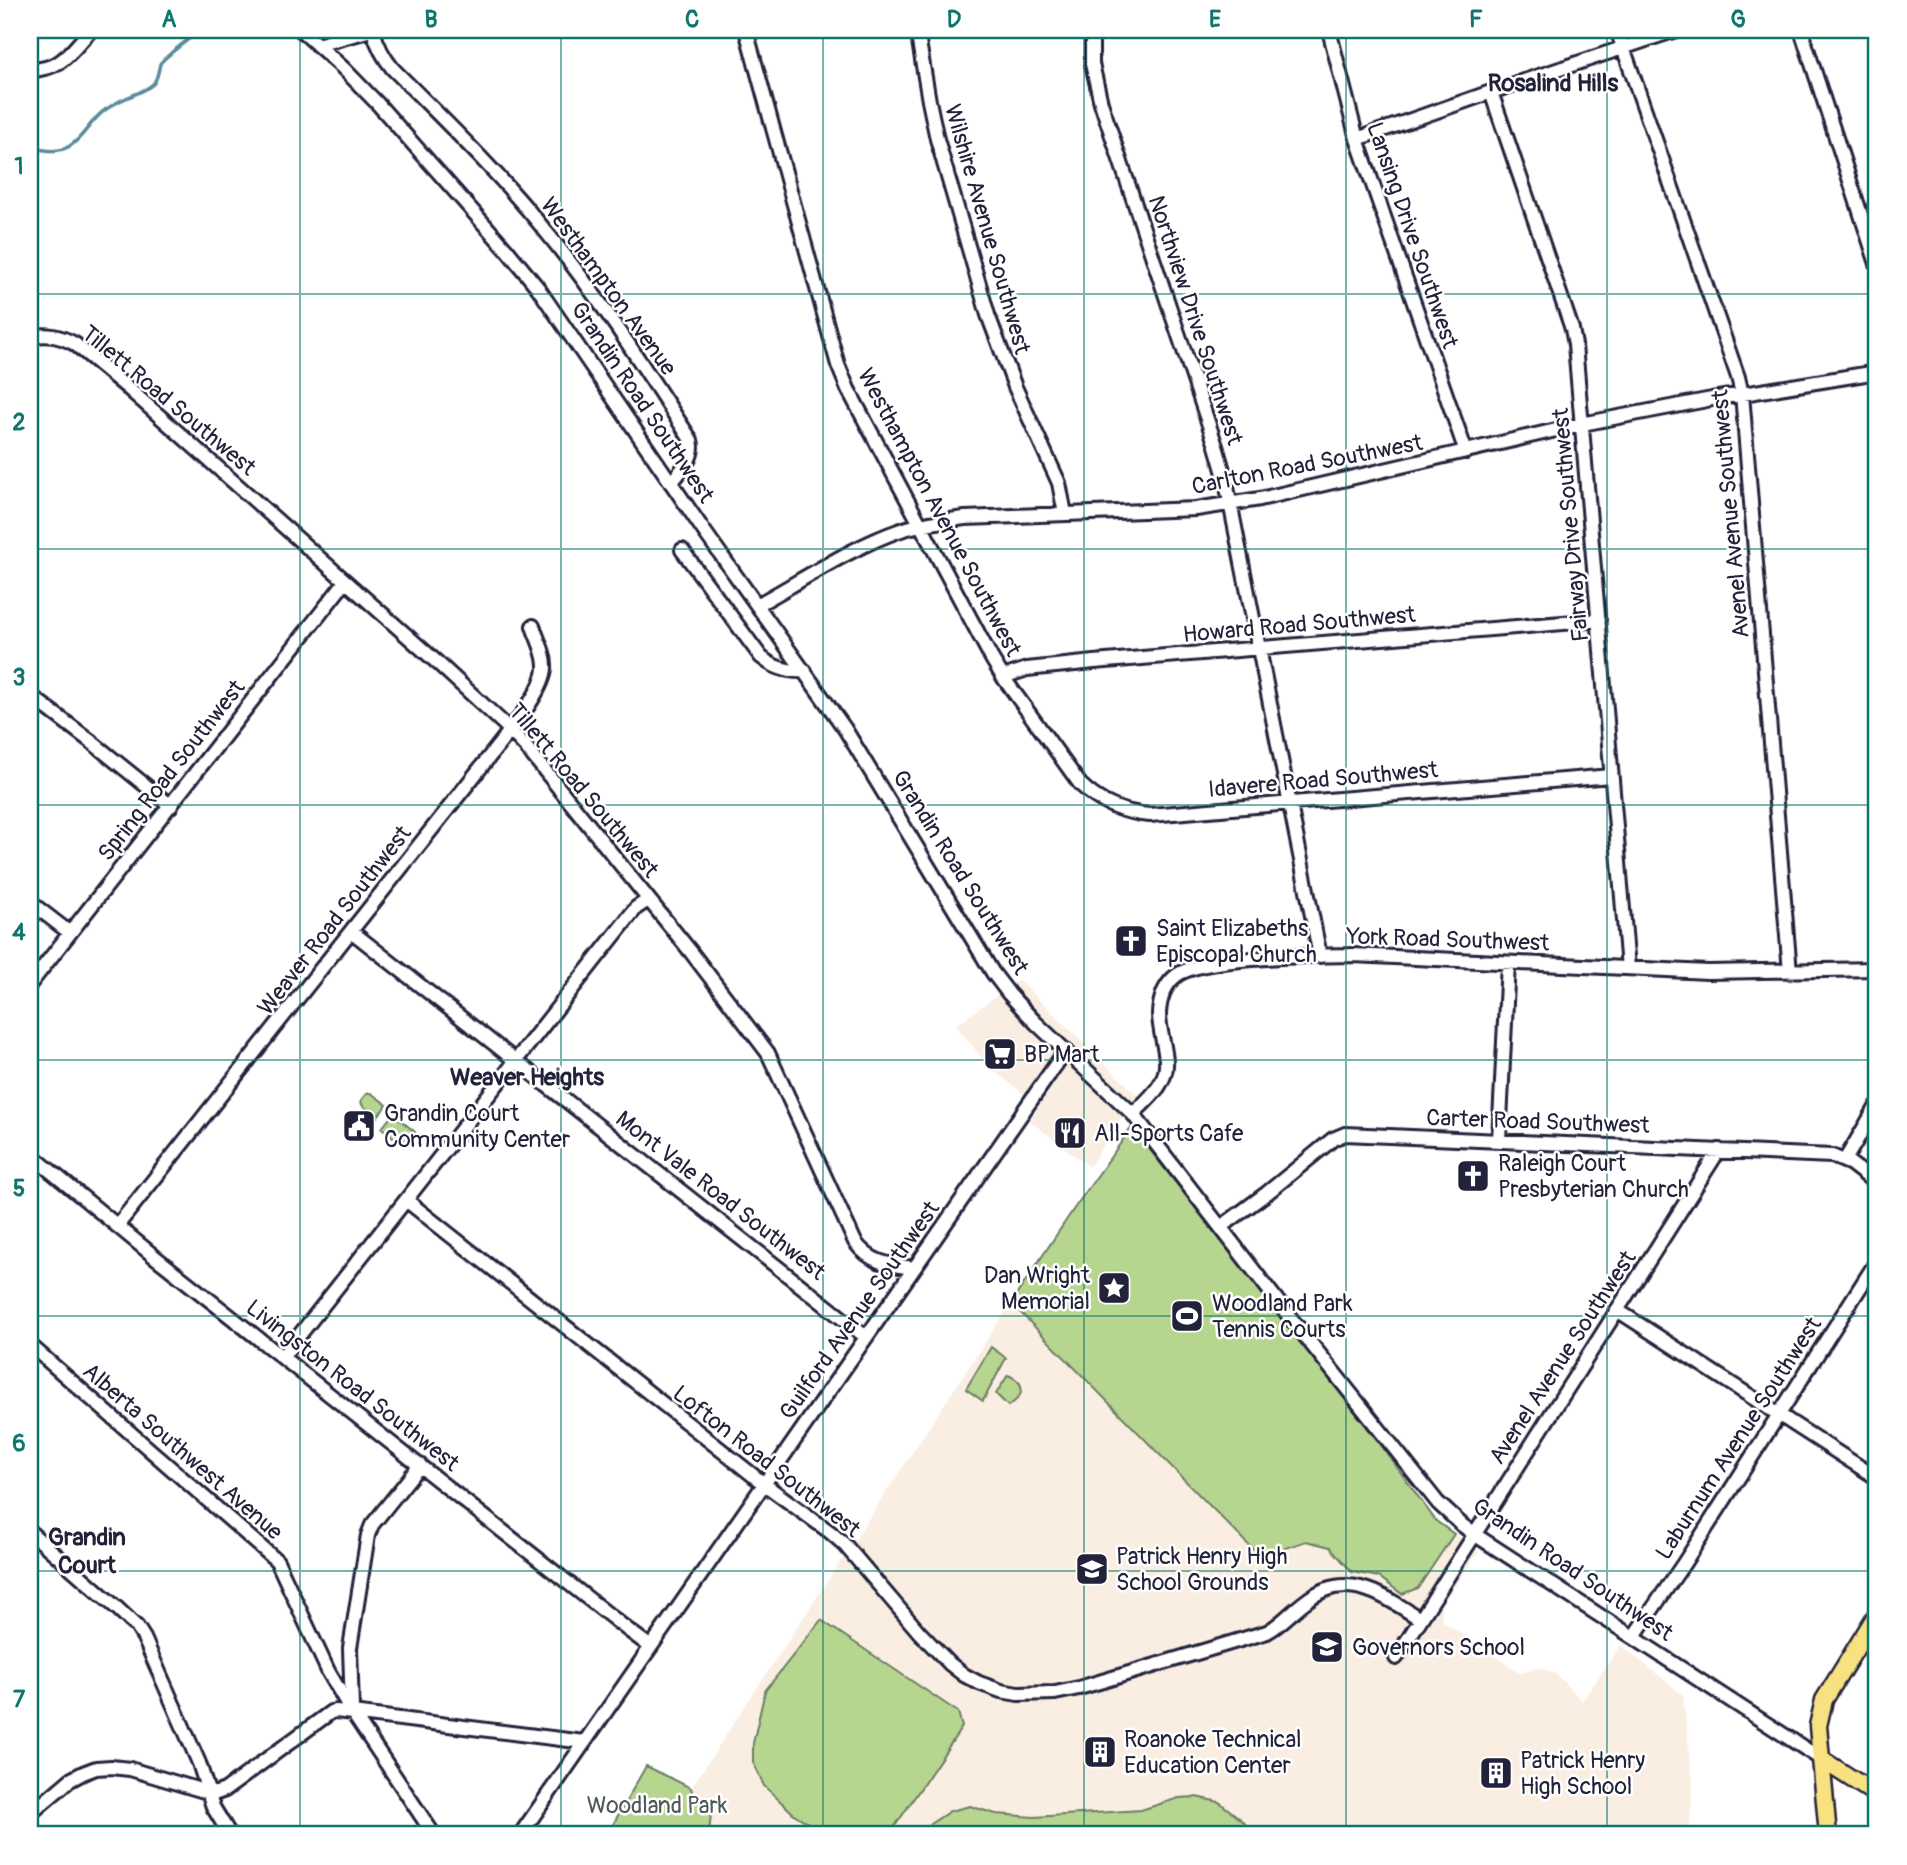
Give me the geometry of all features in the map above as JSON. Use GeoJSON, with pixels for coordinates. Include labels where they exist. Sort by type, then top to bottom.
{"type":"FeatureCollection","features":[{"type":"Feature","properties":{"kind":"main road"},"geometry":{"type":"LineString","coordinates":[[1828,1835],[1818,1726],[1824,1700],[1877,1614]]}},
{"type":"Feature","properties":{"kind":"main road","name":"Grandin Road Southwest"},"geometry":{"type":"LineString","coordinates":[[1821,1759],[1877,1795]]}},
{"type":"Feature","properties":{"kind":"street"},"geometry":{"type":"LineString","coordinates":[[30,70],[58,65],[91,30]]}},
{"type":"Feature","properties":{"kind":"street","name":"Grandin Road Southwest"},"geometry":{"type":"LineString","coordinates":[[301,30],[377,103],[530,278],[864,758],[993,973],[1036,1023],[1133,1114],[1438,1503],[1474,1534],[1821,1759]]}},
{"type":"Feature","properties":{"kind":"street"},"geometry":{"type":"LineString","coordinates":[[317,45],[372,30]]}},
{"type":"Feature","properties":{"kind":"street","name":"Westhampton Avenue"},"geometry":{"type":"LineString","coordinates":[[372,30],[380,51],[393,69],[483,160],[538,222],[575,268],[636,354],[693,446],[686,464],[671,483]]}},
{"type":"Feature","properties":{"kind":"street","name":"Westhampton Avenue Southwest"},"geometry":{"type":"LineString","coordinates":[[746,30],[838,365],[848,389],[1003,677],[1060,757]]}},
{"type":"Feature","properties":{"kind":"street","name":"Wilshire Avenue Southwest"},"geometry":{"type":"LineString","coordinates":[[917,30],[937,139],[988,315],[1011,377],[1059,483],[1065,514]]}},
{"type":"Feature","properties":{"kind":"street","name":"Northview Drive Southwest"},"geometry":{"type":"LineString","coordinates":[[1091,30],[1092,64],[1101,103],[1216,446],[1231,505],[1320,956]]}},
{"type":"Feature","properties":{"kind":"street","name":"Lansing Drive Southwest"},"geometry":{"type":"LineString","coordinates":[[1329,30],[1357,139],[1466,452]]}},
{"type":"Feature","properties":{"kind":"street","name":"Avenel Avenue Southwest"},"geometry":{"type":"LineString","coordinates":[[1617,30],[1734,363],[1742,394],[1790,971]]}},
{"type":"Feature","properties":{"kind":"street"},"geometry":{"type":"LineString","coordinates":[[1357,139],[1676,30]]}},
{"type":"Feature","properties":{"kind":"street"},"geometry":{"type":"LineString","coordinates":[[1801,30],[1877,264]]}},
{"type":"Feature","properties":{"kind":"street","name":"Fairway Drive Southwest"},"geometry":{"type":"LineString","coordinates":[[1491,92],[1572,329],[1628,968]]}},
{"type":"Feature","properties":{"kind":"street","name":"Tillett Road Southwest"},"geometry":{"type":"LineString","coordinates":[[30,337],[51,335],[65,338],[75,344],[510,730],[691,952],[768,1053],[855,1242],[862,1251],[880,1262],[914,1268]]}},
{"type":"Feature","properties":{"kind":"street","name":"Carlton Road Southwest"},"geometry":{"type":"LineString","coordinates":[[757,605],[875,540],[920,525],[965,518],[1196,509],[1231,505],[1582,424],[1877,372]]}},
{"type":"Feature","properties":{"kind":"street"},"geometry":{"type":"LineString","coordinates":[[682,550],[761,657],[781,669],[805,671]]}},
{"type":"Feature","properties":{"kind":"street","name":"Spring Road Southwest"},"geometry":{"type":"LineString","coordinates":[[30,984],[345,582]]}},
{"type":"Feature","properties":{"kind":"street","name":"Howard Road Southwest"},"geometry":{"type":"LineString","coordinates":[[1003,677],[1027,669],[1599,620]]}},
{"type":"Feature","properties":{"kind":"street","name":"Weaver Road Southwest"},"geometry":{"type":"LineString","coordinates":[[117,1226],[533,698],[543,679],[545,665],[533,626]]}},
{"type":"Feature","properties":{"kind":"street"},"geometry":{"type":"LineString","coordinates":[[30,695],[170,806]]}},
{"type":"Feature","properties":{"kind":"street","name":"Idavere Road Southwest"},"geometry":{"type":"LineString","coordinates":[[1060,757],[1080,785],[1100,800],[1138,814],[1150,815],[1611,776]]}},
{"type":"Feature","properties":{"kind":"street"},"geometry":{"type":"LineString","coordinates":[[283,1356],[636,908],[648,900]]}},
{"type":"Feature","properties":{"kind":"street"},"geometry":{"type":"LineString","coordinates":[[30,902],[70,933]]}},
{"type":"Feature","properties":{"kind":"street","name":"Mont Vale Road Southwest"},"geometry":{"type":"LineString","coordinates":[[351,931],[866,1337]]}},
{"type":"Feature","properties":{"kind":"street","name":"York Road Southwest"},"geometry":{"type":"LineString","coordinates":[[1133,1114],[1153,1094],[1166,1072],[1159,1012],[1164,991],[1177,975],[1196,967],[1226,962],[1353,956],[1708,972],[1877,970]]}},
{"type":"Feature","properties":{"kind":"street"},"geometry":{"type":"LineString","coordinates":[[1499,1140],[1508,962]]}},
{"type":"Feature","properties":{"kind":"street","name":"Guilford Avenue Southwest"},"geometry":{"type":"LineString","coordinates":[[520,1835],[1066,1050]]}},
{"type":"Feature","properties":{"kind":"street"},"geometry":{"type":"LineString","coordinates":[[1845,1160],[1877,1106]]}},
{"type":"Feature","properties":{"kind":"street","name":"Carter Road Southwest"},"geometry":{"type":"LineString","coordinates":[[1221,1227],[1339,1135],[1345,1134],[1832,1156],[1845,1160],[1877,1184]]}},
{"type":"Feature","properties":{"kind":"street","name":"Avenel Avenue Southwest"},"geometry":{"type":"LineString","coordinates":[[1396,1658],[1719,1150]]}},
{"type":"Feature","properties":{"kind":"street","name":"Livingston Road Southwest"},"geometry":{"type":"LineString","coordinates":[[30,1154],[117,1226],[652,1647]]}},
{"type":"Feature","properties":{"kind":"street","name":"Lofton Road Southwest"},"geometry":{"type":"LineString","coordinates":[[406,1200],[764,1484],[839,1539],[950,1664],[979,1683],[1009,1692],[1031,1694],[1079,1688],[1267,1632],[1316,1594],[1342,1586],[1371,1589],[1420,1619]]}},
{"type":"Feature","properties":{"kind":"street","name":"Laburnum Avenue Southwest"},"geometry":{"type":"LineString","coordinates":[[1634,1636],[1684,1563],[1877,1261]]}},
{"type":"Feature","properties":{"kind":"street"},"geometry":{"type":"LineString","coordinates":[[1617,1310],[1877,1478]]}},
{"type":"Feature","properties":{"kind":"street","name":"Alberta Southwest Avenue"},"geometry":{"type":"LineString","coordinates":[[30,1345],[277,1561],[328,1671],[352,1712],[435,1835]]}},
{"type":"Feature","properties":{"kind":"street"},"geometry":{"type":"LineString","coordinates":[[352,1712],[350,1648],[368,1535],[372,1525],[420,1465]]}},
{"type":"Feature","properties":{"kind":"street"},"geometry":{"type":"LineString","coordinates":[[30,1532],[136,1627],[144,1638],[199,1763],[213,1807],[230,1835]]}},
{"type":"Feature","properties":{"kind":"street"},"geometry":{"type":"LineString","coordinates":[[30,1814],[70,1780],[96,1768],[130,1769],[217,1793],[336,1711],[584,1742]]}},
{"type":"Feature","properties":{"kind":"shaded area"},"geometry":{"type":"Polygon","coordinates":[[[1019,980],[1139,1097],[1088,1166],[1030,1121],[1039,1106],[989,1067],[956,1025],[1019,980]]]}},
{"type":"Feature","properties":{"kind":"shaded area","name":"Patrick Henry High School Grounds"},"geometry":{"type":"Polygon","coordinates":[[[1011,1303],[1264,1561],[1286,1548],[1306,1541],[1330,1547],[1352,1572],[1379,1577],[1432,1565],[1454,1534],[1479,1551],[1441,1605],[1442,1621],[1521,1673],[1538,1667],[1555,1673],[1582,1701],[1621,1645],[1683,1695],[1693,1785],[1690,1822],[1692,1835],[705,1835],[691,1788],[1011,1303]]]}},
{"type":"Feature","properties":{"kind":"green space"},"geometry":{"type":"Polygon","coordinates":[[[371,1093],[387,1105],[377,1117],[362,1105],[361,1100],[371,1093]]]}},
{"type":"Feature","properties":{"kind":"green space"},"geometry":{"type":"Polygon","coordinates":[[[393,1114],[415,1132],[404,1146],[382,1128],[393,1114]]]}},
{"type":"Feature","properties":{"kind":"green space"},"geometry":{"type":"Polygon","coordinates":[[[1132,1127],[1380,1444],[1436,1521],[1454,1534],[1418,1588],[1402,1594],[1379,1577],[1352,1572],[1330,1547],[1306,1541],[1286,1548],[1264,1561],[1011,1303],[1132,1127]]]}},
{"type":"Feature","properties":{"kind":"green space"},"geometry":{"type":"Polygon","coordinates":[[[991,1347],[1006,1358],[983,1401],[966,1389],[991,1347]]]}},
{"type":"Feature","properties":{"kind":"green space"},"geometry":{"type":"Polygon","coordinates":[[[1008,1375],[1018,1382],[1021,1390],[1018,1398],[1008,1406],[996,1394],[1008,1375]]]}},
{"type":"Feature","properties":{"kind":"green space"},"geometry":{"type":"Polygon","coordinates":[[[821,1620],[958,1712],[962,1727],[889,1835],[827,1835],[794,1814],[764,1786],[753,1762],[753,1743],[765,1691],[821,1620]]]}},
{"type":"Feature","properties":{"kind":"green space","name":"Woodland Park"},"geometry":{"type":"Polygon","coordinates":[[[646,1766],[691,1788],[693,1794],[698,1795],[711,1813],[709,1835],[607,1835],[646,1766]]]}},
{"type":"Feature","properties":{"kind":"green space"},"geometry":{"type":"Polygon","coordinates":[[[1196,1797],[1219,1802],[1243,1821],[1253,1835],[918,1835],[950,1811],[970,1806],[996,1814],[1034,1817],[1141,1810],[1179,1798],[1196,1797]]]}},
{"type":"Feature","properties":{"kind":"waterway"},"geometry":{"type":"LineString","coordinates":[[30,144],[38,149],[56,151],[73,144],[105,110],[153,84],[162,61],[202,30]]}},
{"type":"Feature","properties":{"kind":"place","name":"Saint Elizabeths Episcopal Church"},"geometry":{"type":"Point","coordinates":[1131,941]}},
{"type":"Feature","properties":{"kind":"place","name":"BP Mart"},"geometry":{"type":"Point","coordinates":[1000,1054]}},
{"type":"Feature","properties":{"kind":"place","name":"Grandin Court Community Center"},"geometry":{"type":"Point","coordinates":[359,1126]}},
{"type":"Feature","properties":{"kind":"place","name":"All-Sports Cafe"},"geometry":{"type":"Point","coordinates":[1070,1133]}},
{"type":"Feature","properties":{"kind":"place","name":"Raleigh Court Presbyterian Church"},"geometry":{"type":"Point","coordinates":[1473,1176]}},
{"type":"Feature","properties":{"kind":"place","name":"Dan Wright Memorial"},"geometry":{"type":"Point","coordinates":[1114,1288]}},
{"type":"Feature","properties":{"kind":"place","name":"Woodland Park Tennis Courts"},"geometry":{"type":"Point","coordinates":[1187,1316]}},
{"type":"Feature","properties":{"kind":"place","name":"Patrick Henry High School Grounds"},"geometry":{"type":"Point","coordinates":[1092,1569]}},
{"type":"Feature","properties":{"kind":"place","name":"Governors School"},"geometry":{"type":"Point","coordinates":[1327,1647]}},
{"type":"Feature","properties":{"kind":"place","name":"Roanoke Technical Education Center"},"geometry":{"type":"Point","coordinates":[1100,1752]}},
{"type":"Feature","properties":{"kind":"place","name":"Patrick Henry High School"},"geometry":{"type":"Point","coordinates":[1496,1773]}},
{"type":"Feature","properties":{"kind":"district","name":"Rosalind Hills"},"geometry":{"type":"Point","coordinates":[1553,83]}},
{"type":"Feature","properties":{"kind":"district","name":"Weaver Heights"},"geometry":{"type":"Point","coordinates":[527,1077]}},
{"type":"Feature","properties":{"kind":"district","name":"Grandin Court"},"geometry":{"type":"Point","coordinates":[87,1551]}}]}
